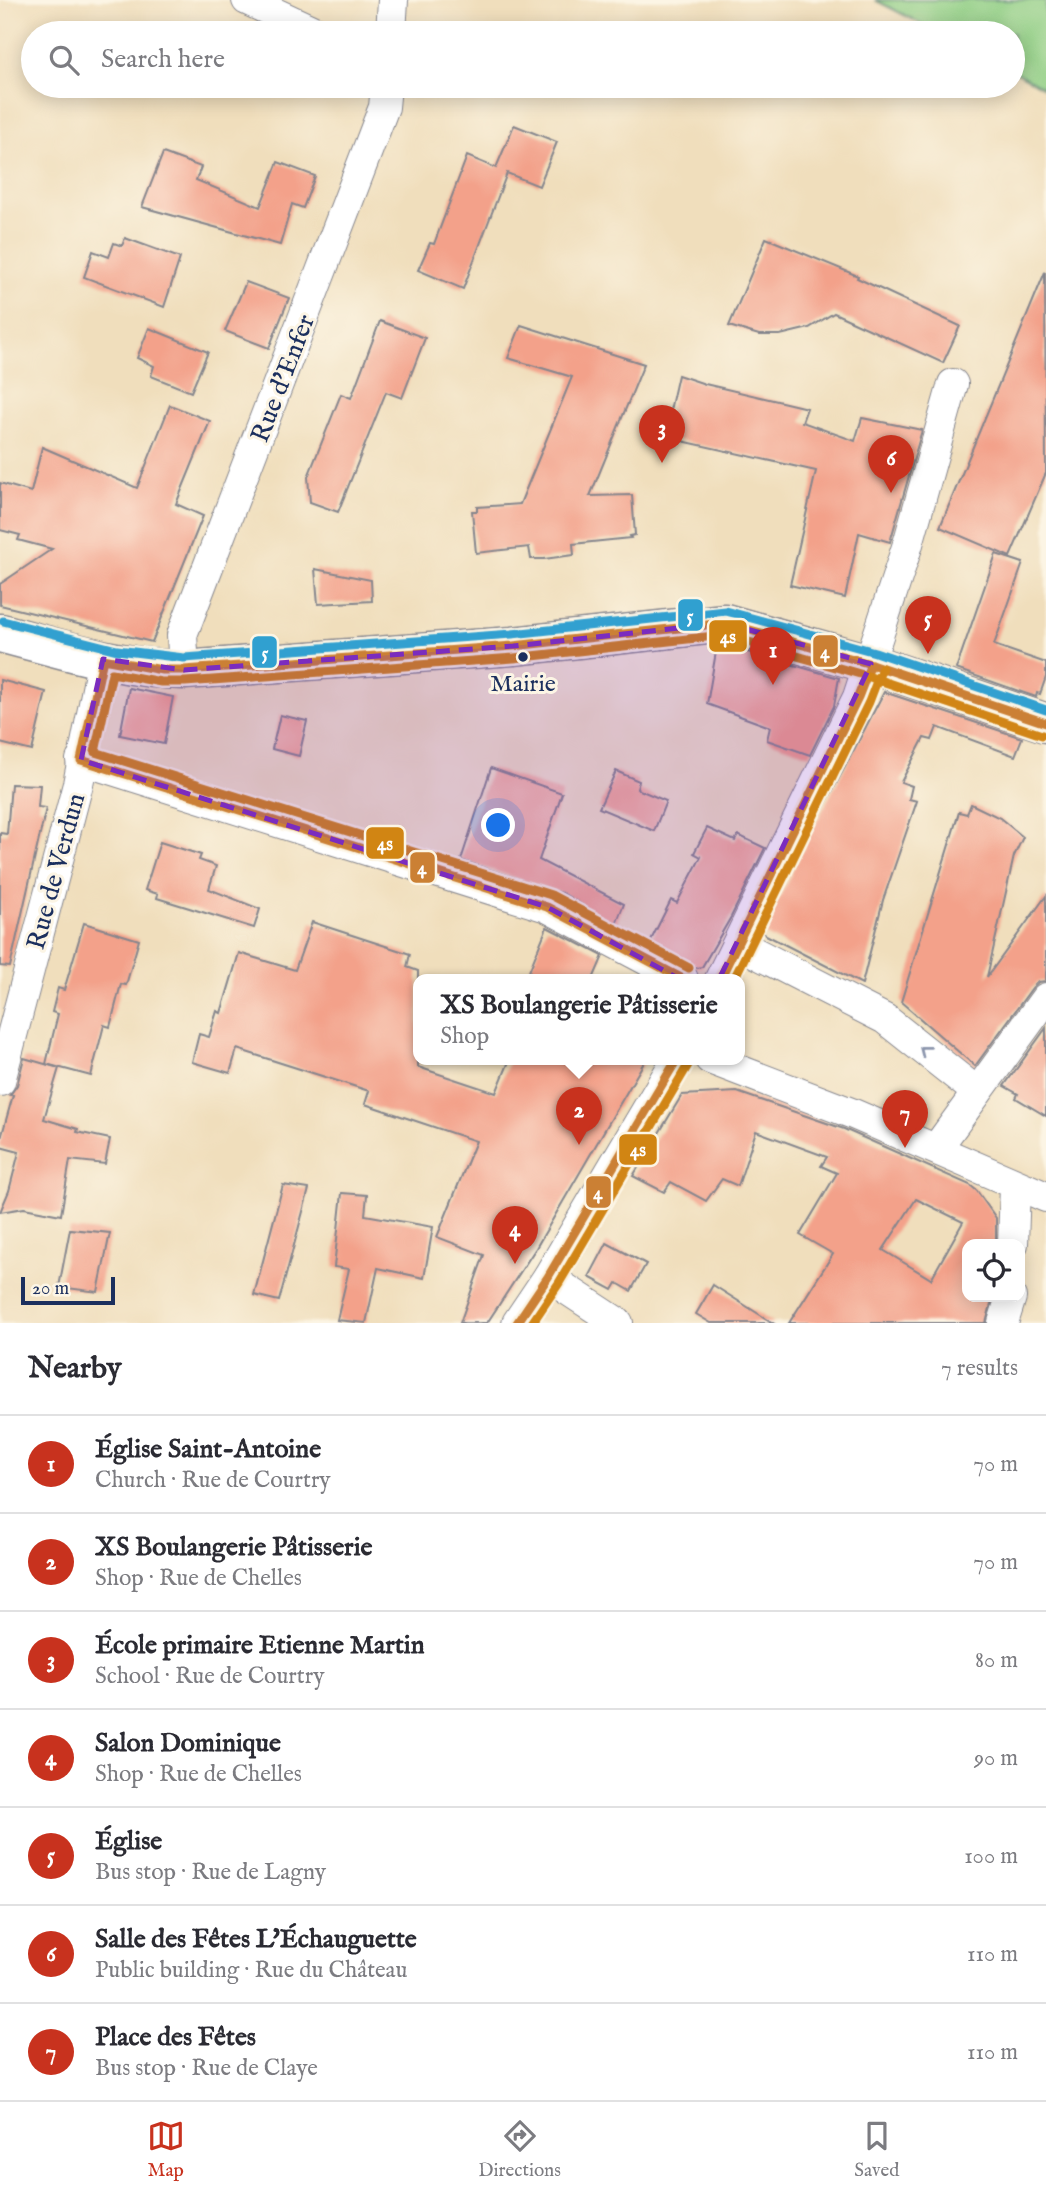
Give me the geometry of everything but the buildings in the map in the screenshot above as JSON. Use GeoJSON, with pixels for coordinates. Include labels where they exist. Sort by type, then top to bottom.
{"type":"FeatureCollection","features":[{"type":"Feature","properties":{"kind":"street"},"geometry":{"type":"LineString","coordinates":[[247,0],[292,21]]}},
{"type":"Feature","properties":{"kind":"street"},"geometry":{"type":"LineString","coordinates":[[392,21],[393,0]]}},
{"type":"Feature","properties":{"kind":"street","name":"Rue d'Enfer"},"geometry":{"type":"LineString","coordinates":[[184,670],[182,635],[375,132],[385,98]]}},
{"type":"Feature","properties":{"kind":"street"},"geometry":{"type":"LineString","coordinates":[[723,974],[858,697],[871,664],[953,384]]}},
{"type":"Feature","properties":{"kind":"street"},"geometry":{"type":"LineString","coordinates":[[0,633],[103,659],[162,670],[184,670],[513,646],[725,623],[871,664],[1046,723]]}},
{"type":"Feature","properties":{"kind":"street","name":"Rue de Verdun"},"geometry":{"type":"LineString","coordinates":[[0,1081],[78,784],[103,659]]}},
{"type":"Feature","properties":{"kind":"street"},"geometry":{"type":"LineString","coordinates":[[81,760],[547,907],[673,974]]}},
{"type":"Feature","properties":{"kind":"street"},"geometry":{"type":"LineString","coordinates":[[738,944],[885,1019],[977,1092]]}},
{"type":"Feature","properties":{"kind":"street"},"geometry":{"type":"LineString","coordinates":[[936,1149],[1046,999]]}},
{"type":"Feature","properties":{"kind":"street"},"geometry":{"type":"LineString","coordinates":[[517,1323],[548,1277],[673,1065]]}},
{"type":"Feature","properties":{"kind":"street"},"geometry":{"type":"LineString","coordinates":[[725,1065],[851,1114],[1046,1197]]}},
{"type":"Feature","properties":{"kind":"street"},"geometry":{"type":"LineString","coordinates":[[1013,1239],[1015,1185]]}},
{"type":"Feature","properties":{"kind":"street"},"geometry":{"type":"LineString","coordinates":[[548,1277],[618,1323]]}},
{"type":"Feature","properties":{"kind":"street"},"geometry":{"type":"LineString","coordinates":[[1003,1323],[1009,1302]]}},
{"type":"Feature","properties":{"kind":"highlighted area"},"geometry":{"type":"Polygon","coordinates":[[[725,623],[871,664],[711,996],[547,907],[81,760],[103,659],[184,670],[513,646],[725,623]]]}},
{"type":"Feature","properties":{"kind":"green space"},"geometry":{"type":"Polygon","coordinates":[[[875,0],[1046,0],[1046,89],[1025,78],[1025,21],[916,21],[875,0]]]}},
{"type":"Feature","properties":{"kind":"transit line","name":"5"},"geometry":{"type":"LineString","coordinates":[[3,621],[117,650],[184,658],[512,634],[726,611],[875,652],[1046,710]]}},
{"type":"Feature","properties":{"kind":"transit line","name":"4"},"geometry":{"type":"LineString","coordinates":[[674,974],[547,907],[81,760],[103,659],[162,670],[184,670],[513,646],[725,623],[871,664],[1046,723]]}},
{"type":"Feature","properties":{"kind":"transit line","name":"4s"},"geometry":{"type":"LineString","coordinates":[[689,968],[551,895],[95,752],[112,673],[161,682],[185,682],[514,658],[724,635],[867,676],[1042,735]]}},
{"type":"Feature","properties":{"kind":"transit line","name":"4"},"geometry":{"type":"LineString","coordinates":[[722,974],[858,697],[871,664]]}},
{"type":"Feature","properties":{"kind":"transit line","name":"4s"},"geometry":{"type":"LineString","coordinates":[[736,974],[869,702],[882,668]]}},
{"type":"Feature","properties":{"kind":"transit line","name":"4"},"geometry":{"type":"LineString","coordinates":[[517,1323],[548,1277],[673,1065]]}},
{"type":"Feature","properties":{"kind":"transit line","name":"4s"},"geometry":{"type":"LineString","coordinates":[[532,1323],[559,1283],[688,1065]]}},
{"type":"Feature","properties":{"kind":"place","name":"École primaire Etienne Martin"},"geometry":{"type":"Point","coordinates":[662,463]}},
{"type":"Feature","properties":{"kind":"place","name":"Salle des Fêtes L'Échauguette"},"geometry":{"type":"Point","coordinates":[891,493]}},
{"type":"Feature","properties":{"kind":"place","name":"Église"},"geometry":{"type":"Point","coordinates":[928,654]}},
{"type":"Feature","properties":{"kind":"place","name":"Mairie"},"geometry":{"type":"Point","coordinates":[523,657]}},
{"type":"Feature","properties":{"kind":"place","name":"Église Saint-Antoine"},"geometry":{"type":"Point","coordinates":[773,685]}},
{"type":"Feature","properties":{"kind":"place","name":"XS Boulangerie Pâtisserie"},"geometry":{"type":"Point","coordinates":[579,1145]}},
{"type":"Feature","properties":{"kind":"place","name":"Place des Fêtes"},"geometry":{"type":"Point","coordinates":[905,1148]}},
{"type":"Feature","properties":{"kind":"place","name":"Salon Dominique"},"geometry":{"type":"Point","coordinates":[515,1264]}}]}
